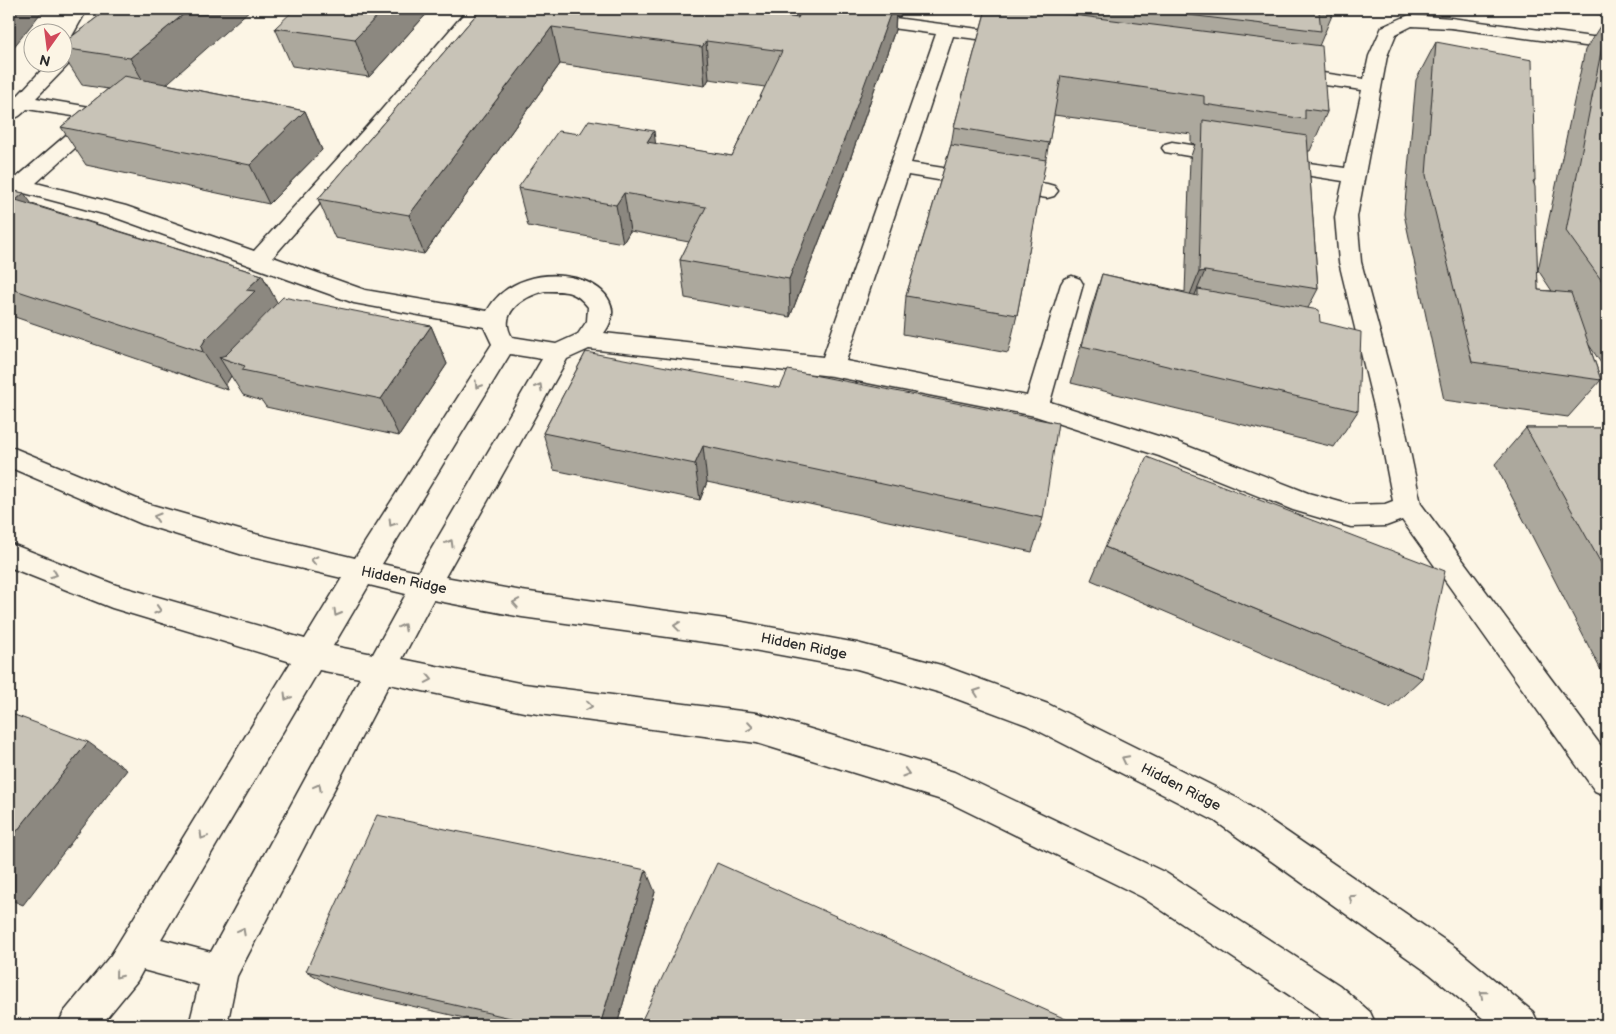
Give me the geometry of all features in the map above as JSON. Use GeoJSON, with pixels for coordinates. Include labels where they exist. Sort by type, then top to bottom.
{"type":"FeatureCollection","features":[{"type":"Feature","properties":{"kind":"street"},"geometry":{"type":"LineString","coordinates":[[72,49],[79,42],[98,9]]}},
{"type":"Feature","properties":{"kind":"street"},"geometry":{"type":"LineString","coordinates":[[259,259],[384,119],[477,9]]}},
{"type":"Feature","properties":{"kind":"street"},"geometry":{"type":"LineString","coordinates":[[788,9],[1034,41]]}},
{"type":"Feature","properties":{"kind":"street"},"geometry":{"type":"LineString","coordinates":[[1607,44],[1451,23],[1409,20],[1388,31],[1378,56],[1346,217],[1350,262],[1363,348],[1391,423],[1408,506],[1607,780]]}},
{"type":"Feature","properties":{"kind":"street"},"geometry":{"type":"LineString","coordinates":[[832,367],[946,30]]}},
{"type":"Feature","properties":{"kind":"street"},"geometry":{"type":"LineString","coordinates":[[15,109],[50,72]]}},
{"type":"Feature","properties":{"kind":"street"},"geometry":{"type":"LineString","coordinates":[[1267,72],[1373,86]]}},
{"type":"Feature","properties":{"kind":"street"},"geometry":{"type":"LineString","coordinates":[[15,109],[102,115],[15,185]]}},
{"type":"Feature","properties":{"kind":"street"},"geometry":{"type":"LineString","coordinates":[[1172,148],[1354,176]]}},
{"type":"Feature","properties":{"kind":"street"},"geometry":{"type":"LineString","coordinates":[[900,167],[1047,191]]}},
{"type":"Feature","properties":{"kind":"street"},"geometry":{"type":"LineString","coordinates":[[15,185],[118,211],[362,296],[499,332],[558,353]]}},
{"type":"Feature","properties":{"kind":"street"},"geometry":{"type":"LineString","coordinates":[[77,1025],[124,968],[362,571],[499,332],[503,304],[522,290],[545,283],[570,284],[589,292],[600,306],[599,323],[586,340],[558,353],[426,586],[220,972],[208,1025]]}},
{"type":"Feature","properties":{"kind":"street"},"geometry":{"type":"LineString","coordinates":[[1036,407],[1072,284]]}},
{"type":"Feature","properties":{"kind":"street"},"geometry":{"type":"LineString","coordinates":[[314,307],[334,286]]}},
{"type":"Feature","properties":{"kind":"street"},"geometry":{"type":"LineString","coordinates":[[586,340],[832,367],[1036,407],[1168,449],[1304,502],[1351,516],[1386,515],[1408,506]]}},
{"type":"Feature","properties":{"kind":"street","name":"Hidden Ridge"},"geometry":{"type":"LineString","coordinates":[[9,456],[142,513],[243,543],[426,586],[522,604],[726,632],[857,656],[941,679],[1037,714],[1226,810],[1442,961],[1520,1025]]}},
{"type":"Feature","properties":{"kind":"street"},"geometry":{"type":"LineString","coordinates":[[9,555],[112,596],[312,655],[524,698],[757,728],[954,788],[1154,885],[1326,998],[1357,1025]]}},
{"type":"Feature","properties":{"kind":"street"},"geometry":{"type":"LineString","coordinates":[[135,950],[220,972]]}},
{"type":"Feature","properties":{"kind":"building"},"geometry":{"type":"Polygon","coordinates":[[[108,9],[190,9],[130,58],[72,49],[72,36],[108,9]]]}},
{"type":"Feature","properties":{"kind":"building"},"geometry":{"type":"Polygon","coordinates":[[[295,9],[384,9],[355,39],[275,28],[295,9]]]}},
{"type":"Feature","properties":{"kind":"building"},"geometry":{"type":"Polygon","coordinates":[[[481,9],[729,9],[798,18],[802,9],[892,9],[846,135],[789,279],[680,260],[706,207],[624,193],[616,205],[518,188],[558,131],[580,134],[589,120],[654,131],[647,142],[732,156],[782,51],[706,41],[702,47],[552,27],[409,215],[318,199],[481,9]]]}},
{"type":"Feature","properties":{"kind":"building"},"geometry":{"type":"Polygon","coordinates":[[[986,9],[1025,9],[1322,46],[1327,112],[1305,109],[1305,119],[1204,104],[1204,96],[1061,76],[1049,143],[954,127],[986,9]]]}},
{"type":"Feature","properties":{"kind":"building"},"geometry":{"type":"Polygon","coordinates":[[[1139,9],[1333,9],[1333,13],[1319,12],[1321,31],[1139,9]]]}},
{"type":"Feature","properties":{"kind":"building"},"geometry":{"type":"Polygon","coordinates":[[[1607,21],[1607,288],[1566,231],[1607,21]]]}},
{"type":"Feature","properties":{"kind":"building"},"geometry":{"type":"Polygon","coordinates":[[[1436,42],[1532,60],[1535,180],[1533,181],[1535,187],[1538,290],[1571,293],[1601,380],[1472,362],[1426,175],[1436,42]]]}},
{"type":"Feature","properties":{"kind":"building"},"geometry":{"type":"Polygon","coordinates":[[[124,76],[305,111],[250,165],[61,127],[124,76]]]}},
{"type":"Feature","properties":{"kind":"building"},"geometry":{"type":"Polygon","coordinates":[[[1203,120],[1307,136],[1318,289],[1205,271],[1199,272],[1203,120]]]}},
{"type":"Feature","properties":{"kind":"building"},"geometry":{"type":"Polygon","coordinates":[[[951,145],[1046,160],[1017,315],[906,296],[951,145]]]}},
{"type":"Feature","properties":{"kind":"building"},"geometry":{"type":"Polygon","coordinates":[[[9,190],[24,193],[16,200],[262,275],[246,290],[255,291],[205,340],[201,347],[203,352],[9,288],[9,190]]]}},
{"type":"Feature","properties":{"kind":"building"},"geometry":{"type":"Polygon","coordinates":[[[1102,274],[1198,296],[1198,289],[1319,310],[1320,322],[1361,332],[1358,411],[1082,346],[1102,274]]]}},
{"type":"Feature","properties":{"kind":"building"},"geometry":{"type":"Polygon","coordinates":[[[283,297],[431,326],[381,399],[242,370],[245,366],[219,357],[226,355],[283,297]]]}},
{"type":"Feature","properties":{"kind":"building"},"geometry":{"type":"Polygon","coordinates":[[[586,352],[780,388],[788,370],[1058,423],[1043,518],[703,446],[695,464],[543,433],[586,352]]]}},
{"type":"Feature","properties":{"kind":"building"},"geometry":{"type":"Polygon","coordinates":[[[1526,428],[1607,428],[1607,574],[1526,428]]]}},
{"type":"Feature","properties":{"kind":"building"},"geometry":{"type":"Polygon","coordinates":[[[1147,457],[1445,571],[1422,678],[1105,547],[1147,457]]]}},
{"type":"Feature","properties":{"kind":"building"},"geometry":{"type":"Polygon","coordinates":[[[9,713],[88,742],[9,841],[9,713]]]}},
{"type":"Feature","properties":{"kind":"building"},"geometry":{"type":"Polygon","coordinates":[[[377,815],[646,870],[600,1025],[541,1025],[306,971],[377,815]]]}},
{"type":"Feature","properties":{"kind":"building"},"geometry":{"type":"Polygon","coordinates":[[[717,863],[1079,1025],[642,1025],[640,1024],[717,863]]]}},
{"type":"Feature","properties":{"kind":"tram line"},"geometry":{"type":"LineString","coordinates":[[1551,9],[1607,15]]}}]}
